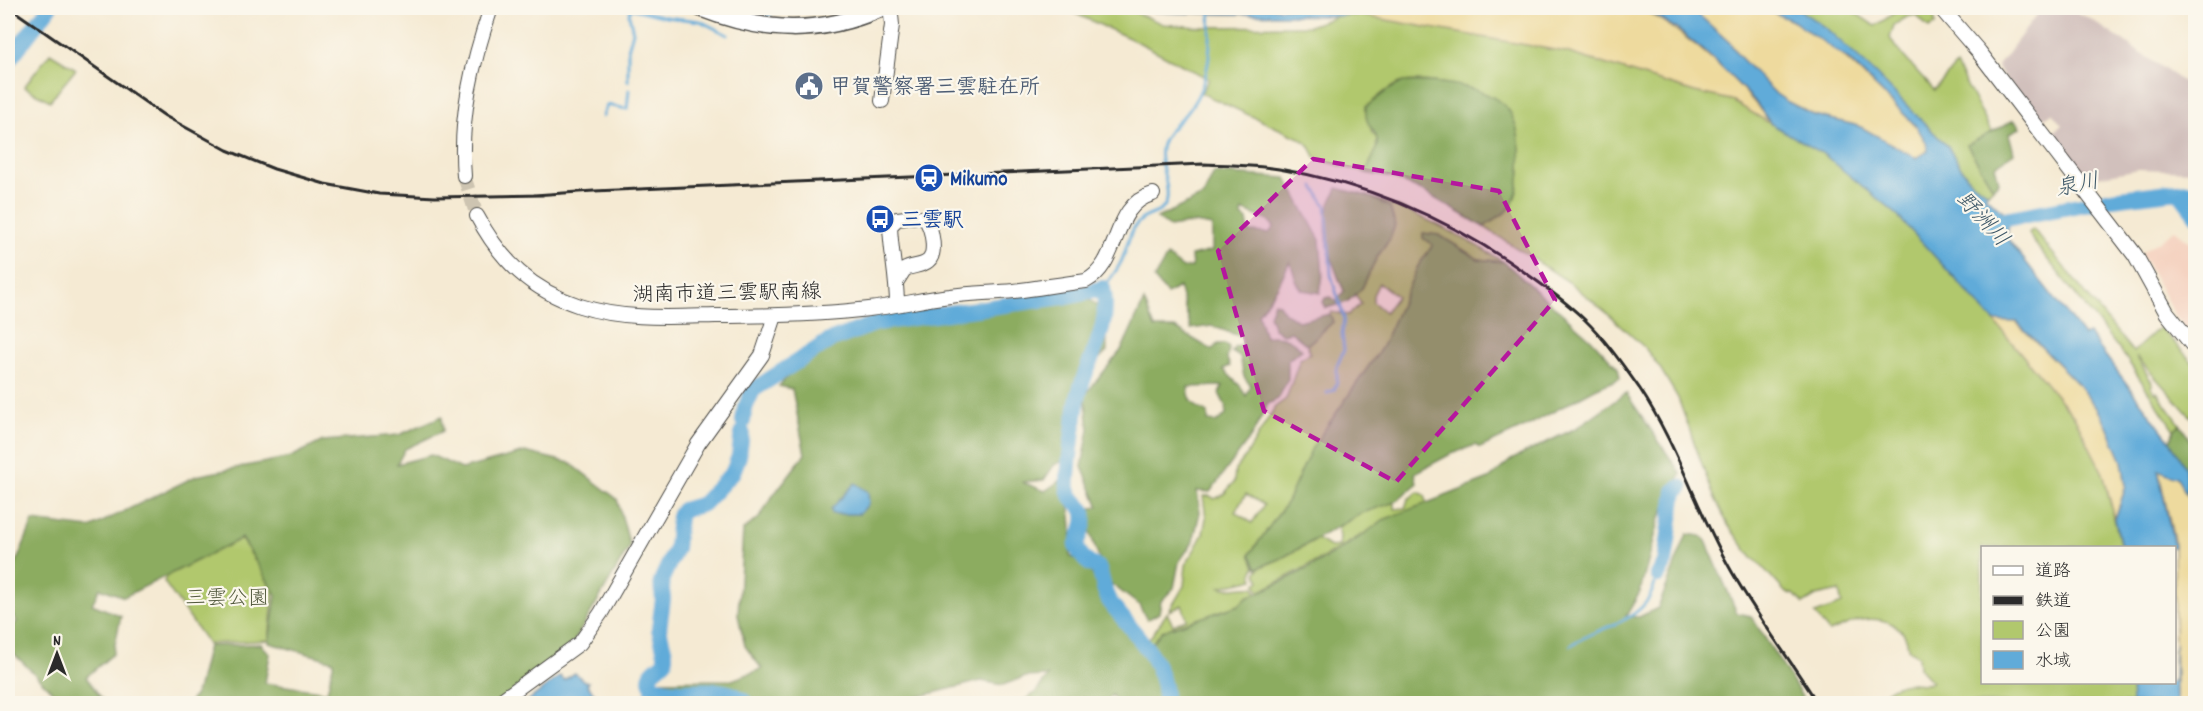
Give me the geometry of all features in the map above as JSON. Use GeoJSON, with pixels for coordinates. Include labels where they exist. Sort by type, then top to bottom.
{"type":"FeatureCollection","features":[{"type":"Feature","properties":{"kind":"main road"},"geometry":{"type":"LineString","coordinates":[[1941,8],[1979,52],[2138,260],[2167,313],[2196,349]]}},
{"type":"Feature","properties":{"kind":"main road"},"geometry":{"type":"LineString","coordinates":[[707,9],[746,23],[802,29],[836,24],[886,11]]}},
{"type":"Feature","properties":{"kind":"street"},"geometry":{"type":"LineString","coordinates":[[464,176],[462,138],[466,99],[484,26],[491,8]]}},
{"type":"Feature","properties":{"kind":"street"},"geometry":{"type":"LineString","coordinates":[[882,101],[892,25],[886,11]]}},
{"type":"Feature","properties":{"kind":"street","name":"湖南市道三雲駅南線"},"geometry":{"type":"LineString","coordinates":[[477,216],[490,240],[521,274],[536,286],[580,306],[615,314],[651,317],[775,315],[872,309],[949,296],[1012,291],[1086,281],[1095,276],[1103,265],[1126,213],[1145,196],[1154,194]]}},
{"type":"Feature","properties":{"kind":"street"},"geometry":{"type":"LineString","coordinates":[[897,282],[900,274],[910,266],[926,263],[930,259],[932,252],[930,228],[925,219],[914,217],[897,219],[890,226],[897,282],[897,304]]}},
{"type":"Feature","properties":{"kind":"street"},"geometry":{"type":"LineString","coordinates":[[891,246],[910,266]]}},
{"type":"Feature","properties":{"kind":"street"},"geometry":{"type":"LineString","coordinates":[[496,704],[580,643],[601,613],[698,444],[762,355],[775,315]]}},
{"type":"Feature","properties":{"kind":"highlighted area"},"geometry":{"type":"Polygon","coordinates":[[[1313,159],[1499,191],[1555,300],[1396,482],[1264,411],[1218,251],[1313,159]]]}},
{"type":"Feature","properties":{"kind":"shaded area"},"geometry":{"type":"Polygon","coordinates":[[[2042,8],[2066,8],[2089,18],[2195,90],[2195,171],[2139,169],[2083,180],[2049,136],[2062,125],[2052,113],[2038,123],[1997,67],[2042,8]]]}},
{"type":"Feature","properties":{"kind":"shaded area"},"geometry":{"type":"Polygon","coordinates":[[[2175,230],[2195,246],[2196,336],[2194,338],[2175,315],[2141,253],[2175,230]]]}},
{"type":"Feature","properties":{"kind":"green space"},"geometry":{"type":"Polygon","coordinates":[[[1063,8],[1125,8],[1163,24],[1198,27],[1309,26],[1338,16],[1359,15],[1566,52],[1695,92],[1731,100],[1822,153],[1894,212],[1994,321],[2075,418],[2103,473],[2121,546],[1981,546],[1981,684],[2131,684],[2132,703],[1882,703],[1878,698],[1896,686],[1932,682],[1919,668],[1918,656],[1908,649],[1907,640],[1898,628],[1885,621],[1869,619],[1853,622],[1829,632],[1815,614],[1842,604],[1839,591],[1816,596],[1803,604],[1794,594],[1786,593],[1752,558],[1728,525],[1712,492],[1678,398],[1645,348],[1569,282],[1484,227],[1510,208],[1515,198],[1520,172],[1516,127],[1505,106],[1497,100],[1472,90],[1442,83],[1415,81],[1394,86],[1366,107],[1372,133],[1377,138],[1376,151],[1365,173],[1316,158],[1309,145],[1297,137],[1201,93],[1209,79],[1140,43],[1063,8]]]}},
{"type":"Feature","properties":{"kind":"green space"},"geometry":{"type":"Polygon","coordinates":[[[1797,8],[1848,8],[1875,26],[1902,8],[1930,8],[1934,12],[1935,25],[1929,28],[1916,15],[1907,17],[1894,25],[1890,38],[1896,48],[1934,90],[1956,65],[1992,133],[1967,145],[1993,188],[1988,193],[1969,180],[1948,147],[1827,29],[1797,8]]]}},
{"type":"Feature","properties":{"kind":"green space"},"geometry":{"type":"Polygon","coordinates":[[[50,53],[76,69],[50,101],[24,87],[50,53]]]}},
{"type":"Feature","properties":{"kind":"green space"},"geometry":{"type":"Polygon","coordinates":[[[1403,82],[1441,83],[1467,88],[1492,97],[1510,111],[1519,138],[1520,153],[1515,198],[1510,208],[1484,227],[1426,193],[1393,178],[1365,173],[1377,143],[1376,135],[1366,118],[1366,107],[1403,82]]]}},
{"type":"Feature","properties":{"kind":"green space"},"geometry":{"type":"Polygon","coordinates":[[[2014,120],[2020,127],[2009,134],[2014,153],[1995,166],[1999,182],[1993,188],[1967,145],[2014,120]]]}},
{"type":"Feature","properties":{"kind":"green space"},"geometry":{"type":"Polygon","coordinates":[[[1214,173],[1286,178],[1320,240],[1323,275],[1320,293],[1302,290],[1296,281],[1290,261],[1278,286],[1258,314],[1265,337],[1285,338],[1294,342],[1302,350],[1288,360],[1288,379],[1278,399],[1268,404],[1252,435],[1210,492],[1197,491],[1200,512],[1193,542],[1179,562],[1174,588],[1161,601],[1159,613],[1147,620],[1139,605],[1110,583],[1105,576],[1086,521],[1091,508],[1099,507],[1082,467],[1089,429],[1085,395],[1122,349],[1144,301],[1155,328],[1175,328],[1212,350],[1218,344],[1225,344],[1229,348],[1227,359],[1230,366],[1223,369],[1240,386],[1246,396],[1251,386],[1244,377],[1240,357],[1232,352],[1235,347],[1242,346],[1242,337],[1212,326],[1191,329],[1179,287],[1167,294],[1154,279],[1167,256],[1183,268],[1192,267],[1191,256],[1212,251],[1212,226],[1195,223],[1169,227],[1157,218],[1203,196],[1214,173]],[[1242,210],[1242,216],[1247,220],[1249,232],[1269,233],[1274,227],[1269,221],[1242,210]],[[1223,386],[1188,387],[1194,403],[1208,413],[1208,421],[1216,422],[1226,415],[1226,407],[1219,393],[1223,386]]]}},
{"type":"Feature","properties":{"kind":"green space"},"geometry":{"type":"Polygon","coordinates":[[[1337,188],[1368,196],[1390,207],[1395,225],[1390,239],[1377,257],[1362,288],[1347,302],[1326,308],[1323,302],[1325,298],[1330,297],[1338,302],[1344,291],[1333,264],[1326,224],[1328,211],[1337,188]]]}},
{"type":"Feature","properties":{"kind":"green space"},"geometry":{"type":"Polygon","coordinates":[[[1368,196],[1438,225],[1504,262],[1478,259],[1439,235],[1424,238],[1433,245],[1418,266],[1382,347],[1312,448],[1287,502],[1250,554],[1255,567],[1252,573],[1254,579],[1220,587],[1254,587],[1257,593],[1247,597],[1239,605],[1162,631],[1149,647],[1140,650],[1135,643],[1144,643],[1167,613],[1173,625],[1187,619],[1182,605],[1169,611],[1184,586],[1186,565],[1203,534],[1206,518],[1203,496],[1215,499],[1224,494],[1234,482],[1235,470],[1275,407],[1286,399],[1300,359],[1310,353],[1307,345],[1333,322],[1331,312],[1348,315],[1361,304],[1355,294],[1362,288],[1377,257],[1390,239],[1390,207],[1368,196]],[[1379,283],[1373,295],[1373,302],[1385,312],[1397,296],[1379,283]],[[1246,494],[1235,512],[1252,523],[1264,505],[1246,494]]]}},
{"type":"Feature","properties":{"kind":"green space"},"geometry":{"type":"Polygon","coordinates":[[[2033,229],[2133,352],[2160,327],[2195,365],[2195,412],[2191,417],[2136,356],[2153,384],[2151,386],[2155,393],[2157,392],[2180,424],[2174,430],[2126,358],[2033,241],[2029,233],[2033,229]]]}},
{"type":"Feature","properties":{"kind":"green space"},"geometry":{"type":"Polygon","coordinates":[[[1423,233],[1439,235],[1478,259],[1504,262],[1591,339],[1618,368],[1620,378],[1480,448],[1475,445],[1449,455],[1415,473],[1417,484],[1395,502],[1362,513],[1280,559],[1257,568],[1250,554],[1287,502],[1312,448],[1382,347],[1418,266],[1433,245],[1423,238],[1423,233]]]}},
{"type":"Feature","properties":{"kind":"green space"},"geometry":{"type":"Polygon","coordinates":[[[1084,296],[1107,315],[1107,351],[1094,364],[1082,388],[1076,455],[1054,465],[1044,480],[1022,482],[1045,491],[1061,480],[1068,499],[1071,517],[1070,556],[1086,565],[1140,650],[1149,647],[1162,631],[1239,605],[1247,597],[1299,573],[1369,531],[1383,520],[1489,479],[1511,460],[1576,428],[1626,393],[1681,474],[1659,521],[1640,592],[1626,616],[1639,617],[1658,608],[1687,534],[1701,536],[1706,541],[1737,613],[1751,616],[1806,703],[1118,704],[1112,695],[1105,703],[1020,703],[1035,693],[1048,676],[1024,677],[1003,685],[981,681],[899,703],[646,704],[656,681],[732,680],[762,669],[745,646],[738,615],[743,530],[759,518],[805,454],[792,389],[779,386],[808,354],[829,339],[856,329],[1084,296]]]}},
{"type":"Feature","properties":{"kind":"green space"},"geometry":{"type":"Polygon","coordinates":[[[1274,302],[1298,321],[1330,314],[1333,322],[1307,345],[1291,332],[1283,334],[1274,329],[1269,315],[1274,302]]]}},
{"type":"Feature","properties":{"kind":"green space"},"geometry":{"type":"Polygon","coordinates":[[[442,416],[443,431],[405,449],[397,464],[431,455],[462,469],[525,452],[570,463],[617,499],[630,546],[573,643],[544,665],[514,703],[189,703],[197,691],[208,646],[261,644],[270,654],[265,683],[327,692],[334,661],[269,643],[276,595],[242,538],[124,597],[100,588],[92,604],[121,616],[113,654],[86,677],[105,703],[64,703],[8,648],[8,635],[17,621],[8,610],[8,583],[33,521],[90,528],[196,476],[291,457],[323,441],[399,435],[442,416]]]}},
{"type":"Feature","properties":{"kind":"green space"},"geometry":{"type":"Polygon","coordinates":[[[2180,424],[2195,448],[2195,529],[2185,468],[2170,441],[2174,430],[2180,424]]]}},
{"type":"Feature","properties":{"kind":"green space"},"geometry":{"type":"Polygon","coordinates":[[[1418,492],[1425,495],[1427,505],[1383,520],[1321,559],[1259,592],[1256,584],[1260,581],[1256,573],[1259,568],[1317,539],[1330,547],[1339,546],[1338,527],[1362,513],[1395,502],[1395,509],[1405,508],[1408,499],[1418,492]]]}},
{"type":"Feature","properties":{"kind":"green space","name":"三雲公園"},"geometry":{"type":"Polygon","coordinates":[[[241,539],[274,589],[269,640],[208,644],[164,582],[166,576],[241,539]]]}},
{"type":"Feature","properties":{"kind":"sand"},"geometry":{"type":"Polygon","coordinates":[[[1740,6],[1759,8],[1784,16],[1801,26],[1850,62],[1909,119],[1924,137],[1928,151],[1916,158],[1859,126],[1814,115],[1788,102],[1776,94],[1738,55],[1730,43],[1691,8],[1740,6]]]}},
{"type":"Feature","properties":{"kind":"sand"},"geometry":{"type":"Polygon","coordinates":[[[1407,8],[1642,8],[1696,45],[1712,59],[1744,90],[1771,124],[1731,100],[1695,92],[1566,52],[1359,15],[1407,8]]]}},
{"type":"Feature","properties":{"kind":"sand"},"geometry":{"type":"Polygon","coordinates":[[[1994,321],[2016,322],[2077,383],[2103,417],[2122,461],[2126,486],[2115,519],[2103,473],[2075,418],[1994,321]]]}},
{"type":"Feature","properties":{"kind":"sand"},"geometry":{"type":"Polygon","coordinates":[[[2158,469],[2177,477],[2188,497],[2195,529],[2195,703],[2176,703],[2176,546],[2174,546],[2158,469]]]}},
{"type":"Feature","properties":{"kind":"water"},"geometry":{"type":"Polygon","coordinates":[[[1141,8],[1407,8],[1338,16],[1155,12],[1141,8]]]}},
{"type":"Feature","properties":{"kind":"water","name":"野洲川"},"geometry":{"type":"Polygon","coordinates":[[[1642,8],[1691,8],[1730,43],[1738,55],[1776,94],[1788,102],[1814,115],[1859,126],[1916,158],[1928,151],[1927,144],[1917,127],[1849,60],[1793,21],[1762,8],[1797,8],[1827,29],[1876,74],[1948,147],[1969,180],[1988,193],[1985,196],[2004,212],[2011,211],[2015,218],[2008,228],[2007,238],[2084,336],[2089,334],[2170,441],[2185,468],[2188,497],[2177,477],[2158,470],[2174,546],[2121,546],[2115,519],[2126,486],[2122,461],[2103,417],[2077,383],[2017,322],[1994,321],[1894,212],[1822,153],[1771,124],[1754,100],[1708,54],[1676,28],[1642,8]]]}},
{"type":"Feature","properties":{"kind":"water"},"geometry":{"type":"Polygon","coordinates":[[[855,483],[868,492],[869,504],[859,514],[832,514],[831,509],[855,483]]]}},
{"type":"Feature","properties":{"kind":"water"},"geometry":{"type":"Polygon","coordinates":[[[575,673],[584,681],[589,682],[587,685],[603,703],[525,703],[560,676],[564,680],[575,673]]]}},
{"type":"Feature","properties":{"kind":"water"},"geometry":{"type":"Polygon","coordinates":[[[2131,684],[2176,684],[2176,703],[2132,703],[2131,684]]]}},
{"type":"Feature","properties":{"kind":"waterway"},"geometry":{"type":"LineString","coordinates":[[8,61],[49,8]]}},
{"type":"Feature","properties":{"kind":"waterway"},"geometry":{"type":"LineString","coordinates":[[630,8],[666,17],[700,21],[728,35]]}},
{"type":"Feature","properties":{"kind":"waterway"},"geometry":{"type":"LineString","coordinates":[[628,81],[628,49],[633,32],[629,15],[631,8]]}},
{"type":"Feature","properties":{"kind":"waterway"},"geometry":{"type":"LineString","coordinates":[[766,17],[779,8]]}},
{"type":"Feature","properties":{"kind":"waterway"},"geometry":{"type":"LineString","coordinates":[[1103,288],[1119,265],[1137,224],[1145,217],[1160,211],[1167,199],[1167,185],[1161,158],[1162,144],[1195,100],[1206,75],[1210,48],[1210,8]]}},
{"type":"Feature","properties":{"kind":"waterway"},"geometry":{"type":"LineString","coordinates":[[603,116],[607,105],[627,109],[629,90]]}},
{"type":"Feature","properties":{"kind":"waterway"},"geometry":{"type":"LineString","coordinates":[[1314,187],[1326,206],[1331,275],[1344,318],[1342,334],[1344,350],[1337,366],[1337,382],[1334,390],[1327,393]]}},
{"type":"Feature","properties":{"kind":"waterway"},"geometry":{"type":"LineString","coordinates":[[2178,191],[2196,215]]}},
{"type":"Feature","properties":{"kind":"waterway","name":"泉川"},"geometry":{"type":"LineString","coordinates":[[1994,221],[2112,199],[2178,191],[2196,192]]}},
{"type":"Feature","properties":{"kind":"waterway"},"geometry":{"type":"LineString","coordinates":[[743,421],[745,408],[753,390],[829,341],[877,323],[1076,295],[1103,288],[1104,318],[1077,402],[1069,461],[1068,489],[1084,511],[1085,516],[1076,546],[1085,560],[1098,567],[1110,602],[1145,645],[1159,669],[1165,696]]}},
{"type":"Feature","properties":{"kind":"waterway"},"geometry":{"type":"LineString","coordinates":[[742,432],[739,456],[733,472],[703,504],[683,510],[679,516],[676,548],[661,581],[663,599],[659,629],[665,661],[652,673],[650,680],[651,684],[675,691],[725,692],[747,704]]}},
{"type":"Feature","properties":{"kind":"waterway"},"geometry":{"type":"LineString","coordinates":[[1658,575],[1665,562],[1675,491],[1681,487]]}},
{"type":"Feature","properties":{"kind":"waterway"},"geometry":{"type":"LineString","coordinates":[[1571,645],[1590,634],[1622,621],[1640,609],[1649,598],[1658,575]]}},
{"type":"Feature","properties":{"kind":"waterway"},"geometry":{"type":"LineString","coordinates":[[642,704],[650,681]]}},
{"type":"Feature","properties":{"kind":"waterway"},"geometry":{"type":"LineString","coordinates":[[1165,696],[1171,704]]}},
{"type":"Feature","properties":{"kind":"tunnel"},"geometry":{"type":"LineString","coordinates":[[464,176],[477,216]]}},
{"type":"Feature","properties":{"kind":"railway"},"geometry":{"type":"LineString","coordinates":[[10,8],[165,116],[227,150],[274,169],[325,184],[379,194],[435,197],[543,195]]}},
{"type":"Feature","properties":{"kind":"railway"},"geometry":{"type":"LineString","coordinates":[[534,195],[1203,164],[1270,168],[1313,176],[1346,184],[1409,207],[1470,237],[1527,274],[1577,313],[1606,344],[1653,410],[1737,581],[1818,704]]}},
{"type":"Feature","properties":{"kind":"place","name":"甲賀警察署三雲駐在所"},"geometry":{"type":"Point","coordinates":[809,86]}},
{"type":"Feature","properties":{"kind":"place","name":"Mikumo"},"geometry":{"type":"Point","coordinates":[929,178]}},
{"type":"Feature","properties":{"kind":"place","name":"三雲駅"},"geometry":{"type":"Point","coordinates":[880,219]}}]}
